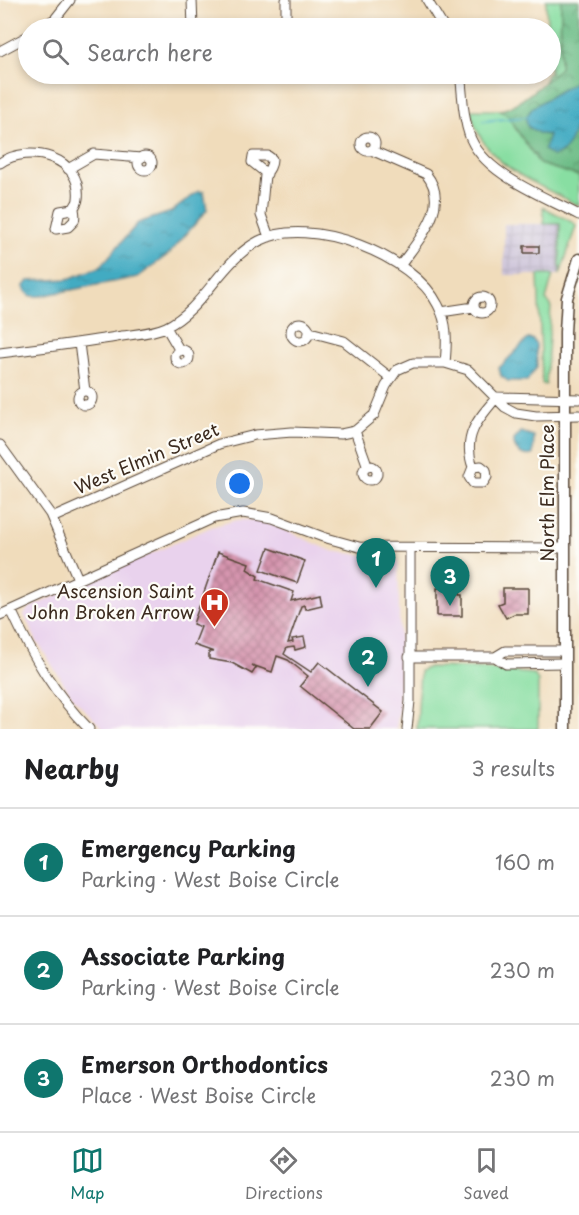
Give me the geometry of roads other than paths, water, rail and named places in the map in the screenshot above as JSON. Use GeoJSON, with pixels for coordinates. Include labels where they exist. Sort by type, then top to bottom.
{"type":"FeatureCollection","features":[{"type":"Feature","properties":{"kind":"main road","name":"North Elm Place"},"geometry":{"type":"LineString","coordinates":[[565,729],[567,298],[579,260]]}},
{"type":"Feature","properties":{"kind":"street"},"geometry":{"type":"LineString","coordinates":[[56,18],[70,0]]}},
{"type":"Feature","properties":{"kind":"street"},"geometry":{"type":"LineString","coordinates":[[192,0],[193,18]]}},
{"type":"Feature","properties":{"kind":"street"},"geometry":{"type":"LineString","coordinates":[[286,0],[286,18]]}},
{"type":"Feature","properties":{"kind":"street"},"geometry":{"type":"LineString","coordinates":[[427,0],[438,18]]}},
{"type":"Feature","properties":{"kind":"street"},"geometry":{"type":"LineString","coordinates":[[0,51],[18,41]]}},
{"type":"Feature","properties":{"kind":"street"},"geometry":{"type":"LineString","coordinates":[[461,84],[466,125],[472,143],[482,156],[504,174],[579,215]]}},
{"type":"Feature","properties":{"kind":"street"},"geometry":{"type":"LineString","coordinates":[[371,150],[426,174],[436,200],[431,220],[400,266]]}},
{"type":"Feature","properties":{"kind":"street"},"geometry":{"type":"LineString","coordinates":[[0,163],[36,153],[51,156],[68,169],[77,188],[78,200],[73,209]]}},
{"type":"Feature","properties":{"kind":"street"},"geometry":{"type":"LineString","coordinates":[[68,169],[94,154],[141,158]]}},
{"type":"Feature","properties":{"kind":"street"},"geometry":{"type":"LineString","coordinates":[[267,174],[261,203],[269,237]]}},
{"type":"Feature","properties":{"kind":"street"},"geometry":{"type":"LineString","coordinates":[[0,353],[80,343],[166,327],[191,309],[238,254],[269,237],[293,232],[324,235],[361,246],[400,266],[423,283],[441,312],[447,342],[445,363]]}},
{"type":"Feature","properties":{"kind":"street"},"geometry":{"type":"LineString","coordinates":[[441,312],[474,307]]}},
{"type":"Feature","properties":{"kind":"street"},"geometry":{"type":"LineString","coordinates":[[166,327],[180,351]]}},
{"type":"Feature","properties":{"kind":"street"},"geometry":{"type":"LineString","coordinates":[[310,332],[344,341],[391,378]]}},
{"type":"Feature","properties":{"kind":"street"},"geometry":{"type":"LineString","coordinates":[[80,343],[85,391]]}},
{"type":"Feature","properties":{"kind":"street"},"geometry":{"type":"LineString","coordinates":[[368,467],[355,431],[375,415],[391,378],[398,370],[412,363],[445,363],[468,370],[505,407],[516,413],[579,415]]}},
{"type":"Feature","properties":{"kind":"street"},"geometry":{"type":"LineString","coordinates":[[496,397],[579,399]]}},
{"type":"Feature","properties":{"kind":"street"},"geometry":{"type":"LineString","coordinates":[[473,467],[468,451],[469,435],[477,419],[496,397]]}},
{"type":"Feature","properties":{"kind":"street","name":"West Elmin Street"},"geometry":{"type":"LineString","coordinates":[[52,518],[219,444],[255,435],[292,432],[341,434],[355,431]]}},
{"type":"Feature","properties":{"kind":"street"},"geometry":{"type":"LineString","coordinates":[[0,445],[28,480],[52,518],[78,579]]}},
{"type":"Feature","properties":{"kind":"street"},"geometry":{"type":"LineString","coordinates":[[0,615],[214,518],[243,513],[272,518],[358,547],[565,548]]}},
{"type":"Feature","properties":{"kind":"street"},"geometry":{"type":"LineString","coordinates":[[407,729],[410,701],[410,548]]}},
{"type":"Feature","properties":{"kind":"street"},"geometry":{"type":"LineString","coordinates":[[11,610],[43,673],[71,711],[89,729]]}},
{"type":"Feature","properties":{"kind":"street"},"geometry":{"type":"LineString","coordinates":[[409,657],[495,657],[505,651],[565,651]]}},
{"type":"Feature","properties":{"kind":"street"},"geometry":{"type":"LineString","coordinates":[[495,657],[506,664],[565,663]]}},
{"type":"Feature","properties":{"kind":"water"},"geometry":{"type":"Polygon","coordinates":[[[579,79],[576,125],[568,146],[561,153],[552,156],[544,150],[549,135],[540,134],[527,126],[526,117],[533,107],[579,79]]]}},
{"type":"Feature","properties":{"kind":"water"},"geometry":{"type":"Polygon","coordinates":[[[199,191],[204,192],[207,210],[170,253],[138,277],[40,296],[30,295],[23,287],[28,281],[68,279],[100,267],[138,223],[171,212],[199,191]]]}},
{"type":"Feature","properties":{"kind":"water"},"geometry":{"type":"Polygon","coordinates":[[[528,339],[532,339],[536,344],[537,367],[527,381],[508,381],[501,376],[499,368],[528,339]]]}},
{"type":"Feature","properties":{"kind":"water"},"geometry":{"type":"Polygon","coordinates":[[[521,432],[534,436],[533,455],[522,454],[515,447],[514,440],[521,432]]]}},
{"type":"Feature","properties":{"kind":"waterway"},"geometry":{"type":"LineString","coordinates":[[483,121],[526,117]]}},
{"type":"Feature","properties":{"kind":"place","name":"Emergency Parking"},"geometry":{"type":"Point","coordinates":[376,588]}},
{"type":"Feature","properties":{"kind":"place","name":"Emerson Orthodontics"},"geometry":{"type":"Point","coordinates":[450,606]}},
{"type":"Feature","properties":{"kind":"place","name":"Ascension Saint John Broken Arrow"},"geometry":{"type":"Point","coordinates":[215,628]}},
{"type":"Feature","properties":{"kind":"place","name":"Associate Parking"},"geometry":{"type":"Point","coordinates":[368,687]}}]}
